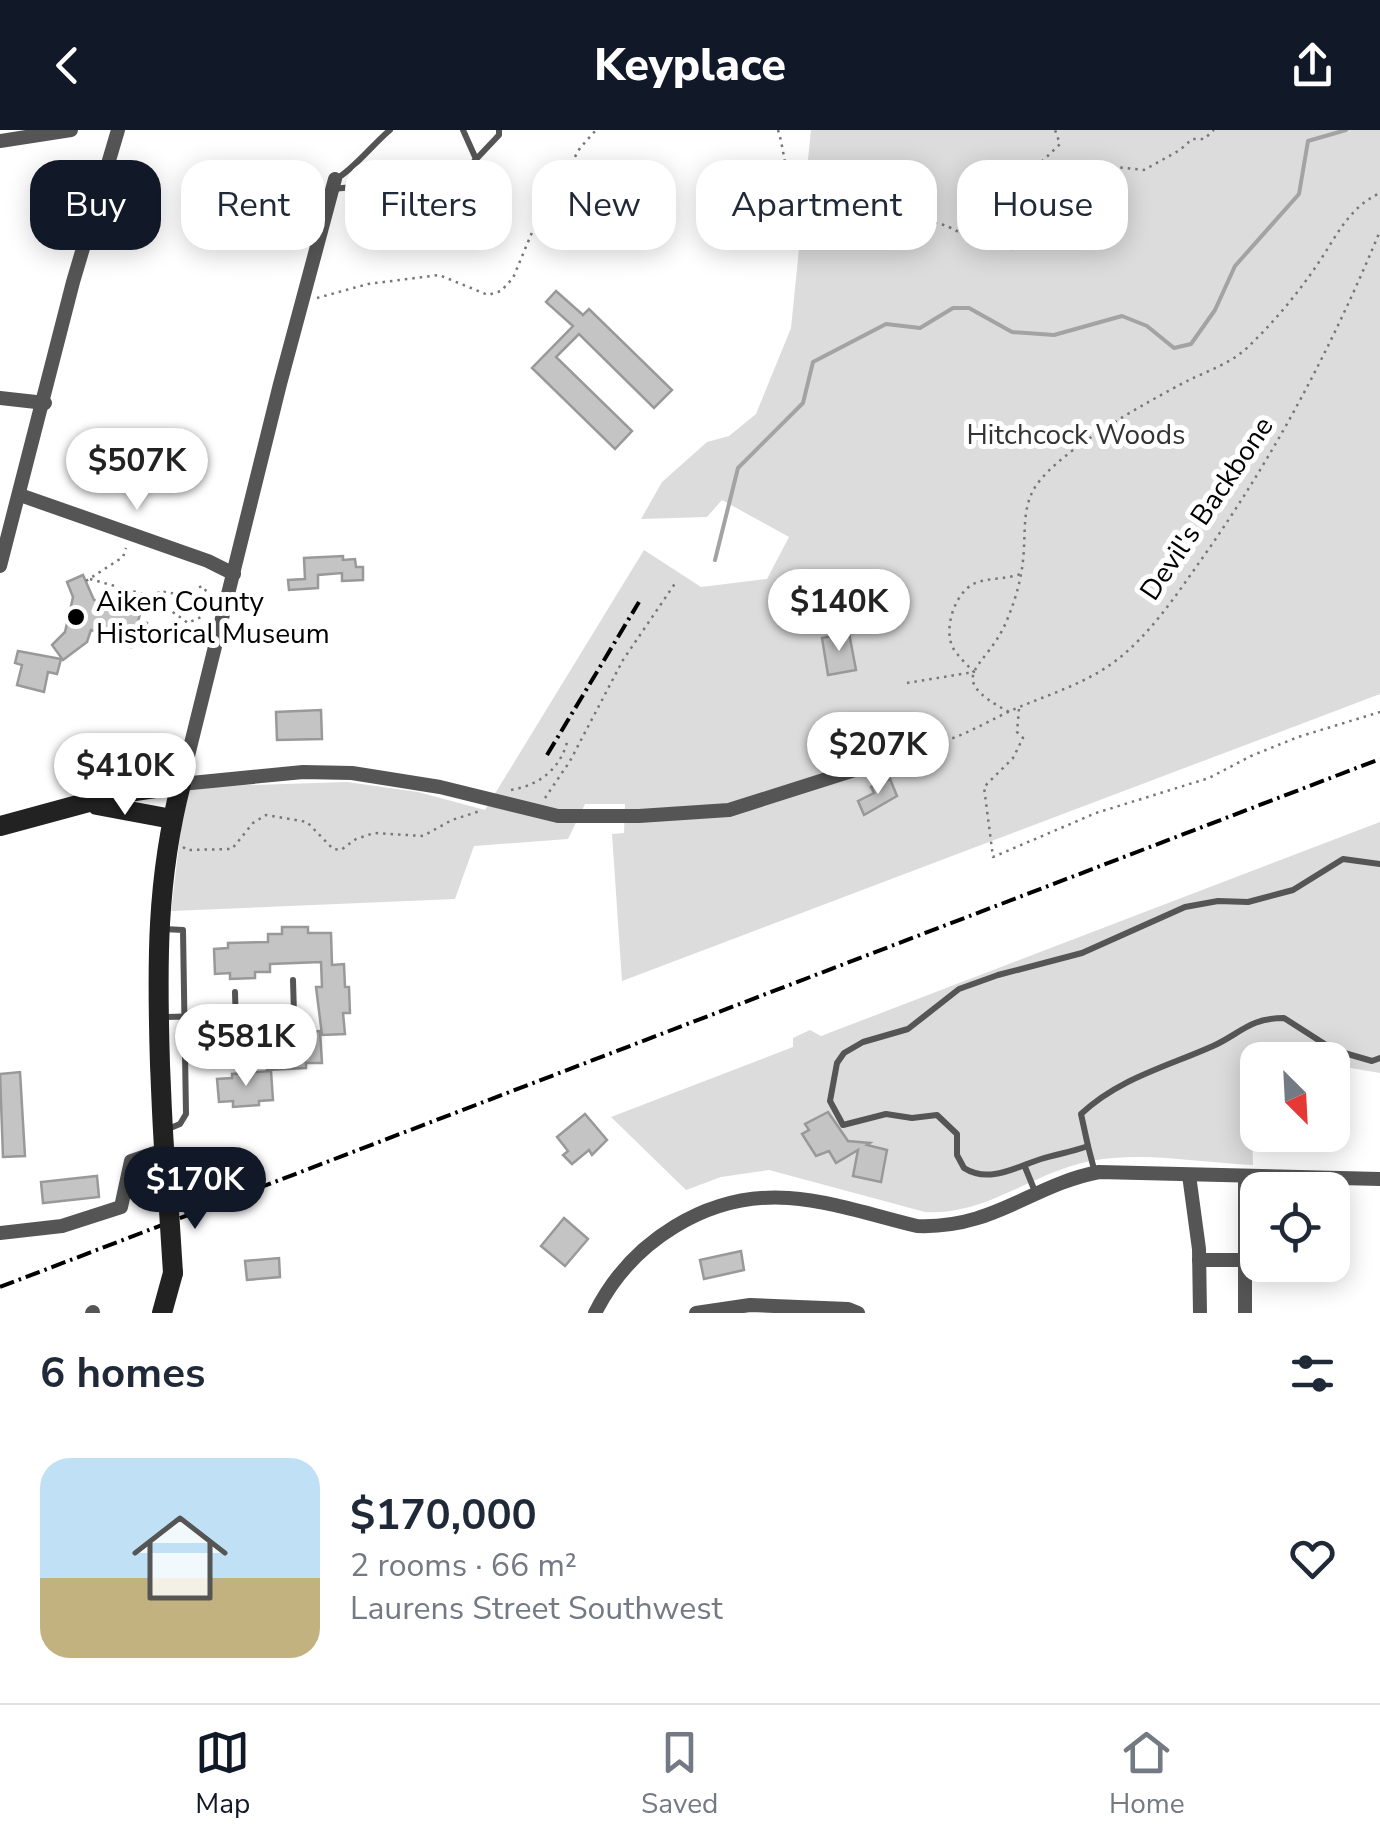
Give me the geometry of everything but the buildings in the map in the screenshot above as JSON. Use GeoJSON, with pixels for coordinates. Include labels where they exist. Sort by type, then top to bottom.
{"type":"FeatureCollection","features":[{"type":"Feature","properties":{"kind":"street"},"geometry":{"type":"LineString","coordinates":[[0,140],[71,130]]}},
{"type":"Feature","properties":{"kind":"street"},"geometry":{"type":"LineString","coordinates":[[0,566],[45,403],[73,282],[118,130]]}},
{"type":"Feature","properties":{"kind":"street"},"geometry":{"type":"LineString","coordinates":[[177,1313],[158,1018],[163,868],[334,184]]}},
{"type":"Feature","properties":{"kind":"street"},"geometry":{"type":"LineString","coordinates":[[0,398],[45,403]]}},
{"type":"Feature","properties":{"kind":"street"},"geometry":{"type":"LineString","coordinates":[[20,495],[208,561],[234,574]]}},
{"type":"Feature","properties":{"kind":"street"},"geometry":{"type":"LineString","coordinates":[[0,826],[122,793],[304,772],[352,773],[440,787],[558,816],[730,810],[924,748]]}},
{"type":"Feature","properties":{"kind":"street"},"geometry":{"type":"LineString","coordinates":[[85,804],[132,810],[175,829]]}},
{"type":"Feature","properties":{"kind":"street"},"geometry":{"type":"LineString","coordinates":[[132,810],[152,830],[163,868]]}},
{"type":"Feature","properties":{"kind":"street"},"geometry":{"type":"LineString","coordinates":[[0,1233],[62,1226],[121,1207],[131,1161],[163,1141]]}},
{"type":"Feature","properties":{"kind":"street"},"geometry":{"type":"LineString","coordinates":[[596,1313],[631,1262],[660,1236],[708,1208],[737,1200],[794,1198],[917,1226],[934,1226],[966,1223],[1094,1173],[1148,1171],[1240,1177]]}},
{"type":"Feature","properties":{"kind":"street"},"geometry":{"type":"LineString","coordinates":[[1189,1176],[1199,1260],[1200,1313]]}},
{"type":"Feature","properties":{"kind":"street"},"geometry":{"type":"LineString","coordinates":[[1350,1179],[1380,1179]]}},
{"type":"Feature","properties":{"kind":"street"},"geometry":{"type":"LineString","coordinates":[[1199,1260],[1240,1260]]}},
{"type":"Feature","properties":{"kind":"street"},"geometry":{"type":"LineString","coordinates":[[162,1313],[173,1273]]}},
{"type":"Feature","properties":{"kind":"street"},"geometry":{"type":"LineString","coordinates":[[1245,1282],[1245,1313]]}},
{"type":"Feature","properties":{"kind":"street"},"geometry":{"type":"LineString","coordinates":[[696,1313],[750,1305],[836,1308],[858,1313]]}},
{"type":"Feature","properties":{"kind":"lane"},"geometry":{"type":"LineString","coordinates":[[334,184],[390,130]]}},
{"type":"Feature","properties":{"kind":"lane"},"geometry":{"type":"LineString","coordinates":[[462,130],[476,159]]}},
{"type":"Feature","properties":{"kind":"lane"},"geometry":{"type":"LineString","coordinates":[[334,184],[362,186],[393,196],[426,196],[448,190],[499,135],[499,130]]}},
{"type":"Feature","properties":{"kind":"lane"},"geometry":{"type":"LineString","coordinates":[[870,730],[886,746],[877,762],[860,739],[870,730]]}},
{"type":"Feature","properties":{"kind":"lane"},"geometry":{"type":"LineString","coordinates":[[1088,1146],[1026,1167],[990,1174],[970,1172],[960,1163],[954,1128],[931,1113],[912,1118],[886,1114],[843,1125],[830,1101],[836,1063],[853,1046],[908,1029],[959,989],[978,981],[1082,953],[1185,907],[1218,901],[1248,902],[1293,890],[1342,859],[1380,864]]}},
{"type":"Feature","properties":{"kind":"lane"},"geometry":{"type":"LineString","coordinates":[[158,929],[183,930],[186,1114],[163,1141]]}},
{"type":"Feature","properties":{"kind":"lane"},"geometry":{"type":"LineString","coordinates":[[158,1018],[294,1014],[293,980]]}},
{"type":"Feature","properties":{"kind":"lane"},"geometry":{"type":"LineString","coordinates":[[235,992],[237,1065]]}},
{"type":"Feature","properties":{"kind":"lane"},"geometry":{"type":"LineString","coordinates":[[1094,1173],[1081,1114],[1105,1093],[1152,1069],[1216,1045],[1246,1026],[1284,1018],[1334,1050],[1372,1060],[1380,1058]]}},
{"type":"Feature","properties":{"kind":"lane"},"geometry":{"type":"LineString","coordinates":[[1026,1167],[1037,1195]]}},
{"type":"Feature","properties":{"kind":"path"},"geometry":{"type":"LineString","coordinates":[[302,304],[368,284],[414,276],[439,275],[488,295],[501,290],[513,278],[545,208],[580,148],[596,130]]}},
{"type":"Feature","properties":{"kind":"path"},"geometry":{"type":"LineString","coordinates":[[778,130],[791,184],[802,199],[842,229],[856,224],[884,232],[936,223],[957,234]]}},
{"type":"Feature","properties":{"kind":"path"},"geometry":{"type":"LineString","coordinates":[[1043,160],[1060,144],[1054,130]]}},
{"type":"Feature","properties":{"kind":"path"},"geometry":{"type":"LineString","coordinates":[[1128,168],[1144,170],[1180,150],[1192,138],[1204,139],[1214,130]]}},
{"type":"Feature","properties":{"kind":"path"},"geometry":{"type":"LineString","coordinates":[[1008,712],[976,692],[972,684],[974,672],[1006,625],[1020,588],[1024,521],[1030,495],[1052,466],[1170,390],[1245,351],[1288,303],[1321,259],[1340,225],[1368,198],[1380,193]]}},
{"type":"Feature","properties":{"kind":"path","name":"Devil's Backbone"},"geometry":{"type":"LineString","coordinates":[[924,748],[1088,679],[1119,658],[1177,593],[1296,410],[1350,303],[1380,232]]}},
{"type":"Feature","properties":{"kind":"path"},"geometry":{"type":"LineString","coordinates":[[126,548],[123,558],[88,580],[157,598]]}},
{"type":"Feature","properties":{"kind":"path"},"geometry":{"type":"LineString","coordinates":[[974,672],[952,646],[950,635],[960,594],[982,581],[1021,573]]}},
{"type":"Feature","properties":{"kind":"path"},"geometry":{"type":"LineString","coordinates":[[536,811],[570,761],[623,660],[676,582]]}},
{"type":"Feature","properties":{"kind":"path"},"geometry":{"type":"LineString","coordinates":[[202,586],[206,592],[200,617],[188,623],[170,610],[155,607],[157,598],[160,591],[182,595],[202,586]]}},
{"type":"Feature","properties":{"kind":"path"},"geometry":{"type":"LineString","coordinates":[[907,683],[974,672]]}},
{"type":"Feature","properties":{"kind":"path"},"geometry":{"type":"LineString","coordinates":[[1020,707],[1016,732],[1023,738],[1013,758],[984,787],[992,857],[1096,814],[1209,778],[1298,738],[1380,712]]}},
{"type":"Feature","properties":{"kind":"path"},"geometry":{"type":"LineString","coordinates":[[510,790],[533,784],[555,768],[566,752],[568,738]]}},
{"type":"Feature","properties":{"kind":"path"},"geometry":{"type":"LineString","coordinates":[[175,829],[187,850],[229,850],[258,818],[299,818],[314,826],[332,849],[341,850],[374,834],[423,836],[484,806]]}},
{"type":"Feature","properties":{"kind":"green space","name":"Hitchcock Woods"},"geometry":{"type":"Polygon","coordinates":[[[811,130],[1380,130],[1380,694],[622,981],[612,834],[624,833],[625,804],[585,804],[568,839],[474,846],[455,899],[171,911],[186,787],[347,782],[418,792],[485,810],[644,550],[701,587],[767,579],[789,537],[722,500],[707,517],[641,519],[662,482],[707,442],[729,436],[756,414],[791,328],[799,250],[937,250],[937,160],[808,160],[811,130]]]}},
{"type":"Feature","properties":{"kind":"green space"},"geometry":{"type":"Polygon","coordinates":[[[1380,822],[1380,1073],[1350,1068],[1350,1042],[1240,1042],[1240,1152],[1253,1152],[1253,1165],[1152,1157],[1111,1158],[1069,1167],[969,1207],[925,1212],[769,1170],[721,1177],[686,1190],[611,1117],[793,1047],[793,1038],[810,1030],[821,1036],[1380,822]]]}},
{"type":"Feature","properties":{"kind":"waterway"},"geometry":{"type":"LineString","coordinates":[[715,560],[738,468],[803,403],[813,362],[886,324],[920,328],[953,308],[969,308],[1012,332],[1054,335],[1122,316],[1147,326],[1174,348],[1191,344],[1215,310],[1235,266],[1299,194],[1308,141],[1346,130]]}},
{"type":"Feature","properties":{"kind":"railway"},"geometry":{"type":"LineString","coordinates":[[547,755],[639,602]]}},
{"type":"Feature","properties":{"kind":"railway"},"geometry":{"type":"LineString","coordinates":[[0,1287],[1380,759]]}},
{"type":"Feature","properties":{"kind":"place","name":"Aiken County Historical Museum"},"geometry":{"type":"Point","coordinates":[76,617]}}]}
